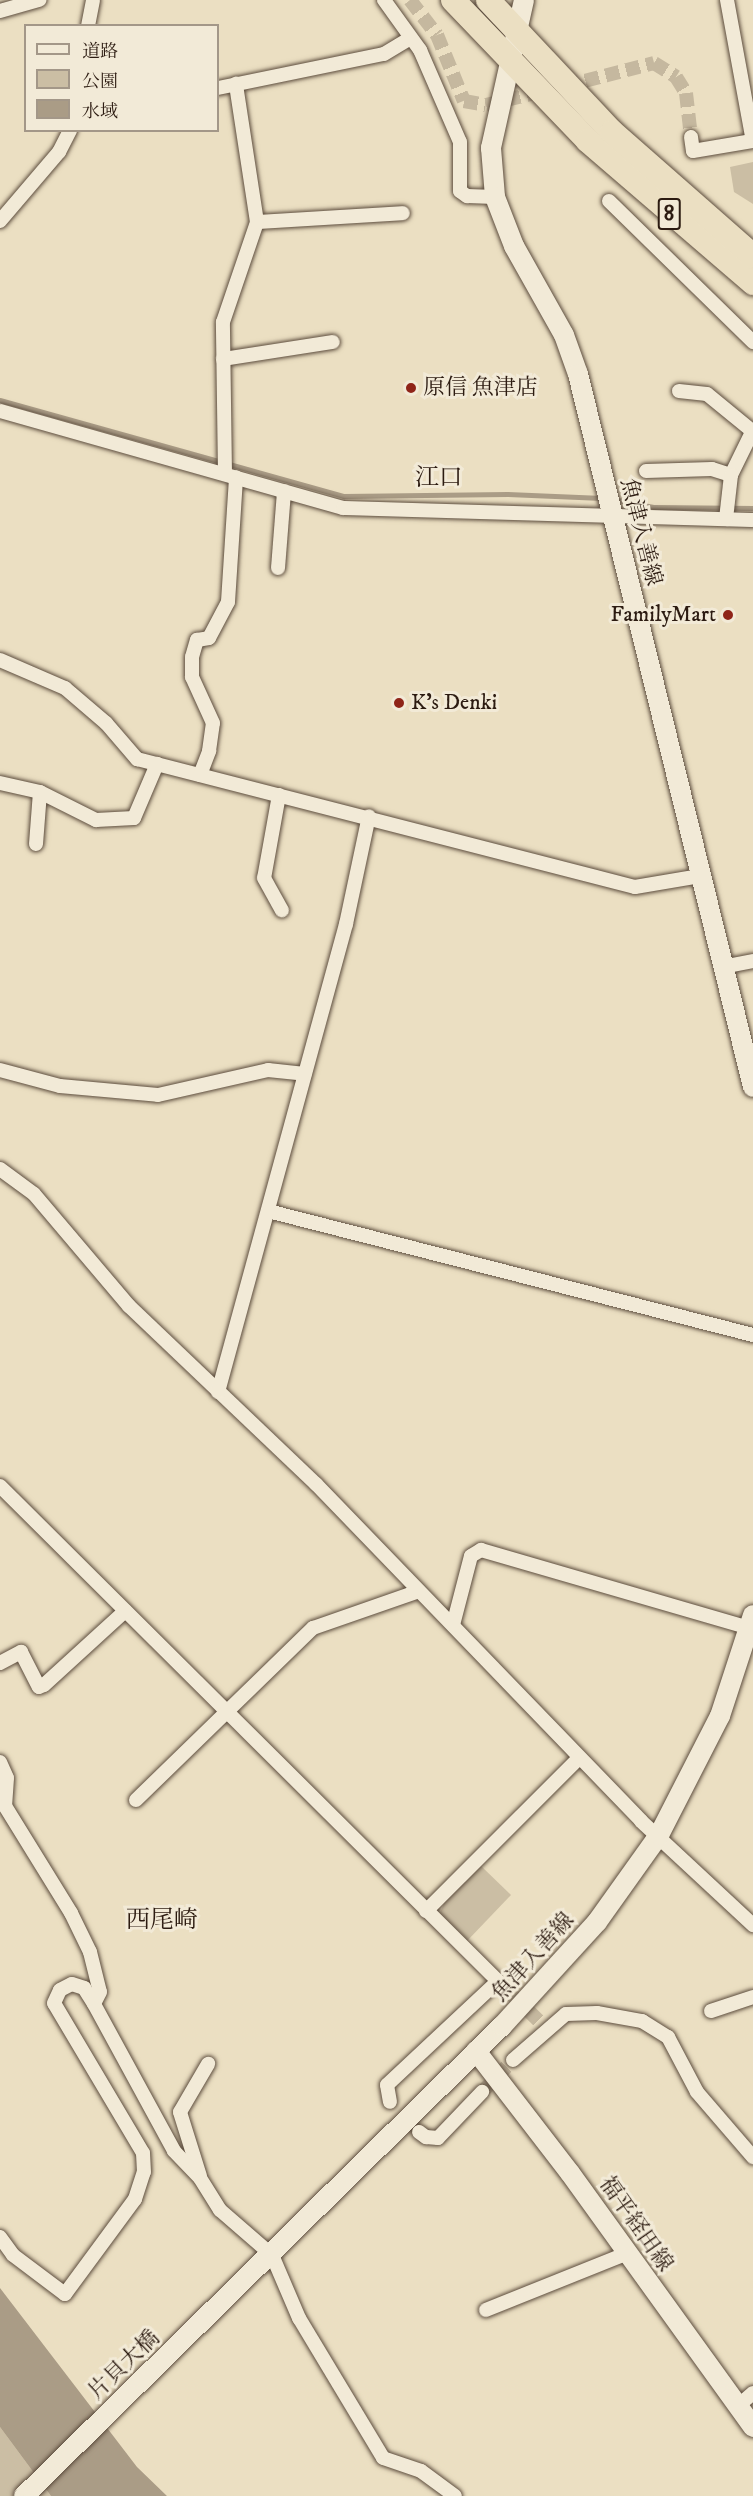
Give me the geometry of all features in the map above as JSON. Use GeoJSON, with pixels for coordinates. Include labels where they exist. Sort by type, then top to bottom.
{"type":"FeatureCollection","features":[{"type":"Feature","properties":{"kind":"highway","name":"8"},"geometry":{"type":"LineString","coordinates":[[453,0],[588,141],[753,283]]}},
{"type":"Feature","properties":{"kind":"highway","name":"8"},"geometry":{"type":"LineString","coordinates":[[488,0],[612,132],[753,256]]}},
{"type":"Feature","properties":{"kind":"main road","name":"魚津入善線"},"geometry":{"type":"LineString","coordinates":[[524,0],[491,148],[495,197],[513,246],[564,334],[578,374],[753,1087]]}},
{"type":"Feature","properties":{"kind":"main road","name":"魚津入善線"},"geometry":{"type":"LineString","coordinates":[[264,2262],[476,2051],[597,1922],[660,1835],[720,1716],[752,1621]]}},
{"type":"Feature","properties":{"kind":"main road","name":"福平経田線"},"geometry":{"type":"LineString","coordinates":[[476,2051],[570,2173],[625,2254],[753,2427]]}},
{"type":"Feature","properties":{"kind":"main road","name":"片貝大橋"},"geometry":{"type":"LineString","coordinates":[[24,2496],[264,2262]]}},
{"type":"Feature","properties":{"kind":"street"},"geometry":{"type":"LineString","coordinates":[[0,11],[39,0]]}},
{"type":"Feature","properties":{"kind":"street"},"geometry":{"type":"LineString","coordinates":[[88,24],[93,0]]}},
{"type":"Feature","properties":{"kind":"street"},"geometry":{"type":"LineString","coordinates":[[384,0],[420,50],[460,142],[460,191],[467,196],[495,197]]}},
{"type":"Feature","properties":{"kind":"street"},"geometry":{"type":"LineString","coordinates":[[692,137],[693,151],[753,141],[727,0]]}},
{"type":"Feature","properties":{"kind":"street"},"geometry":{"type":"LineString","coordinates":[[219,88],[384,54],[411,38]]}},
{"type":"Feature","properties":{"kind":"street"},"geometry":{"type":"LineString","coordinates":[[200,775],[209,751],[213,723],[192,676],[192,657],[197,640],[209,638],[228,602],[230,475],[223,322],[257,222],[236,84]]}},
{"type":"Feature","properties":{"kind":"street"},"geometry":{"type":"LineString","coordinates":[[0,221],[58,152],[69,132]]}},
{"type":"Feature","properties":{"kind":"street"},"geometry":{"type":"LineString","coordinates":[[609,201],[753,342]]}},
{"type":"Feature","properties":{"kind":"street"},"geometry":{"type":"LineString","coordinates":[[257,222],[403,213]]}},
{"type":"Feature","properties":{"kind":"street"},"geometry":{"type":"LineString","coordinates":[[223,358],[333,342]]}},
{"type":"Feature","properties":{"kind":"street"},"geometry":{"type":"LineString","coordinates":[[679,391],[707,394],[752,430],[730,475],[726,519]]}},
{"type":"Feature","properties":{"kind":"street"},"geometry":{"type":"LineString","coordinates":[[0,411],[343,508],[753,520]]}},
{"type":"Feature","properties":{"kind":"street"},"geometry":{"type":"LineString","coordinates":[[646,471],[712,469],[730,475]]}},
{"type":"Feature","properties":{"kind":"street"},"geometry":{"type":"LineString","coordinates":[[278,568],[284,491]]}},
{"type":"Feature","properties":{"kind":"street"},"geometry":{"type":"LineString","coordinates":[[0,660],[65,688],[106,723],[126,750],[137,759],[369,816],[635,887],[700,876]]}},
{"type":"Feature","properties":{"kind":"street"},"geometry":{"type":"LineString","coordinates":[[0,783],[40,792],[96,820],[134,818],[140,812],[157,764]]}},
{"type":"Feature","properties":{"kind":"street"},"geometry":{"type":"LineString","coordinates":[[36,844],[40,792]]}},
{"type":"Feature","properties":{"kind":"street"},"geometry":{"type":"LineString","coordinates":[[279,795],[264,878],[282,910]]}},
{"type":"Feature","properties":{"kind":"street"},"geometry":{"type":"LineString","coordinates":[[218,1392],[346,924],[369,816]]}},
{"type":"Feature","properties":{"kind":"street"},"geometry":{"type":"LineString","coordinates":[[722,967],[753,961]]}},
{"type":"Feature","properties":{"kind":"street"},"geometry":{"type":"LineString","coordinates":[[0,1070],[60,1086],[158,1095],[268,1070],[305,1074]]}},
{"type":"Feature","properties":{"kind":"street"},"geometry":{"type":"LineString","coordinates":[[0,1168],[34,1194],[129,1306],[316,1484],[579,1758],[753,1925]]}},
{"type":"Feature","properties":{"kind":"street"},"geometry":{"type":"LineString","coordinates":[[267,1212],[753,1335]]}},
{"type":"Feature","properties":{"kind":"street"},"geometry":{"type":"LineString","coordinates":[[0,1486],[498,1981],[387,2085],[390,2102]]}},
{"type":"Feature","properties":{"kind":"street"},"geometry":{"type":"LineString","coordinates":[[453,1625],[471,1556],[481,1550],[752,1621]]}},
{"type":"Feature","properties":{"kind":"street"},"geometry":{"type":"LineString","coordinates":[[136,1800],[225,1711],[313,1628],[419,1591]]}},
{"type":"Feature","properties":{"kind":"street"},"geometry":{"type":"LineString","coordinates":[[0,1663],[21,1652],[39,1687],[44,1685],[125,1611]]}},
{"type":"Feature","properties":{"kind":"street"},"geometry":{"type":"LineString","coordinates":[[426,1911],[579,1758]]}},
{"type":"Feature","properties":{"kind":"street"},"geometry":{"type":"LineString","coordinates":[[0,1762],[7,1779],[2,1803],[57,1886],[90,1952],[100,1992],[94,2004]]}},
{"type":"Feature","properties":{"kind":"street"},"geometry":{"type":"LineString","coordinates":[[0,2237],[13,2255],[65,2294],[135,2199],[144,2172],[143,2154],[54,2003],[60,1989],[72,1984],[84,1988],[94,2004],[174,2151],[200,2178],[220,2210],[264,2262],[383,2458],[421,2471],[455,2496]]}},
{"type":"Feature","properties":{"kind":"street"},"geometry":{"type":"LineString","coordinates":[[711,2011],[753,1997]]}},
{"type":"Feature","properties":{"kind":"street"},"geometry":{"type":"LineString","coordinates":[[513,2060],[567,2014],[597,2013],[642,2021],[668,2037],[697,2092],[753,2157]]}},
{"type":"Feature","properties":{"kind":"street"},"geometry":{"type":"LineString","coordinates":[[200,2178],[180,2112],[208,2064]]}},
{"type":"Feature","properties":{"kind":"street"},"geometry":{"type":"LineString","coordinates":[[419,2132],[426,2137],[438,2138],[482,2092]]}},
{"type":"Feature","properties":{"kind":"street"},"geometry":{"type":"LineString","coordinates":[[486,2310],[625,2254]]}},
{"type":"Feature","properties":{"kind":"street"},"geometry":{"type":"LineString","coordinates":[[738,2406],[753,2393]]}},
{"type":"Feature","properties":{"kind":"green space"},"geometry":{"type":"Polygon","coordinates":[[[753,162],[753,204],[734,192],[730,167],[753,162]]]}},
{"type":"Feature","properties":{"kind":"green space"},"geometry":{"type":"Polygon","coordinates":[[[480,1865],[511,1895],[467,1941],[439,1915],[446,1899],[480,1865]]]}},
{"type":"Feature","properties":{"kind":"green space"},"geometry":{"type":"Polygon","coordinates":[[[0,2427],[51,2496],[0,2496],[0,2427]]]}},
{"type":"Feature","properties":{"kind":"water"},"geometry":{"type":"Polygon","coordinates":[[[0,2288],[137,2467],[167,2496],[51,2496],[0,2427],[0,2288]]]}},
{"type":"Feature","properties":{"kind":"waterway"},"geometry":{"type":"LineString","coordinates":[[0,400],[344,496],[507,494],[602,498]]}},
{"type":"Feature","properties":{"kind":"waterway"},"geometry":{"type":"LineString","coordinates":[[613,499],[654,507],[753,508]]}},
{"type":"Feature","properties":{"kind":"tunnel"},"geometry":{"type":"LineString","coordinates":[[410,0],[437,35],[464,101],[486,105],[543,91]]}},
{"type":"Feature","properties":{"kind":"tunnel"},"geometry":{"type":"LineString","coordinates":[[565,86],[654,63],[676,77],[686,93],[691,137]]}},
{"type":"Feature","properties":{"kind":"tunnel"},"geometry":{"type":"LineString","coordinates":[[498,1981],[547,2029]]}},
{"type":"Feature","properties":{"kind":"tunnel"},"geometry":{"type":"LineString","coordinates":[[482,2092],[513,2060]]}},
{"type":"Feature","properties":{"kind":"place","name":"原信 魚津店"},"geometry":{"type":"Point","coordinates":[411,388]}},
{"type":"Feature","properties":{"kind":"place","name":"FamilyMart"},"geometry":{"type":"Point","coordinates":[728,615]}},
{"type":"Feature","properties":{"kind":"place","name":"K's Denki"},"geometry":{"type":"Point","coordinates":[399,703]}},
{"type":"Feature","properties":{"kind":"district","name":"江口"},"geometry":{"type":"Point","coordinates":[439,479]}},
{"type":"Feature","properties":{"kind":"district","name":"西尾崎"},"geometry":{"type":"Point","coordinates":[162,1921]}}]}
